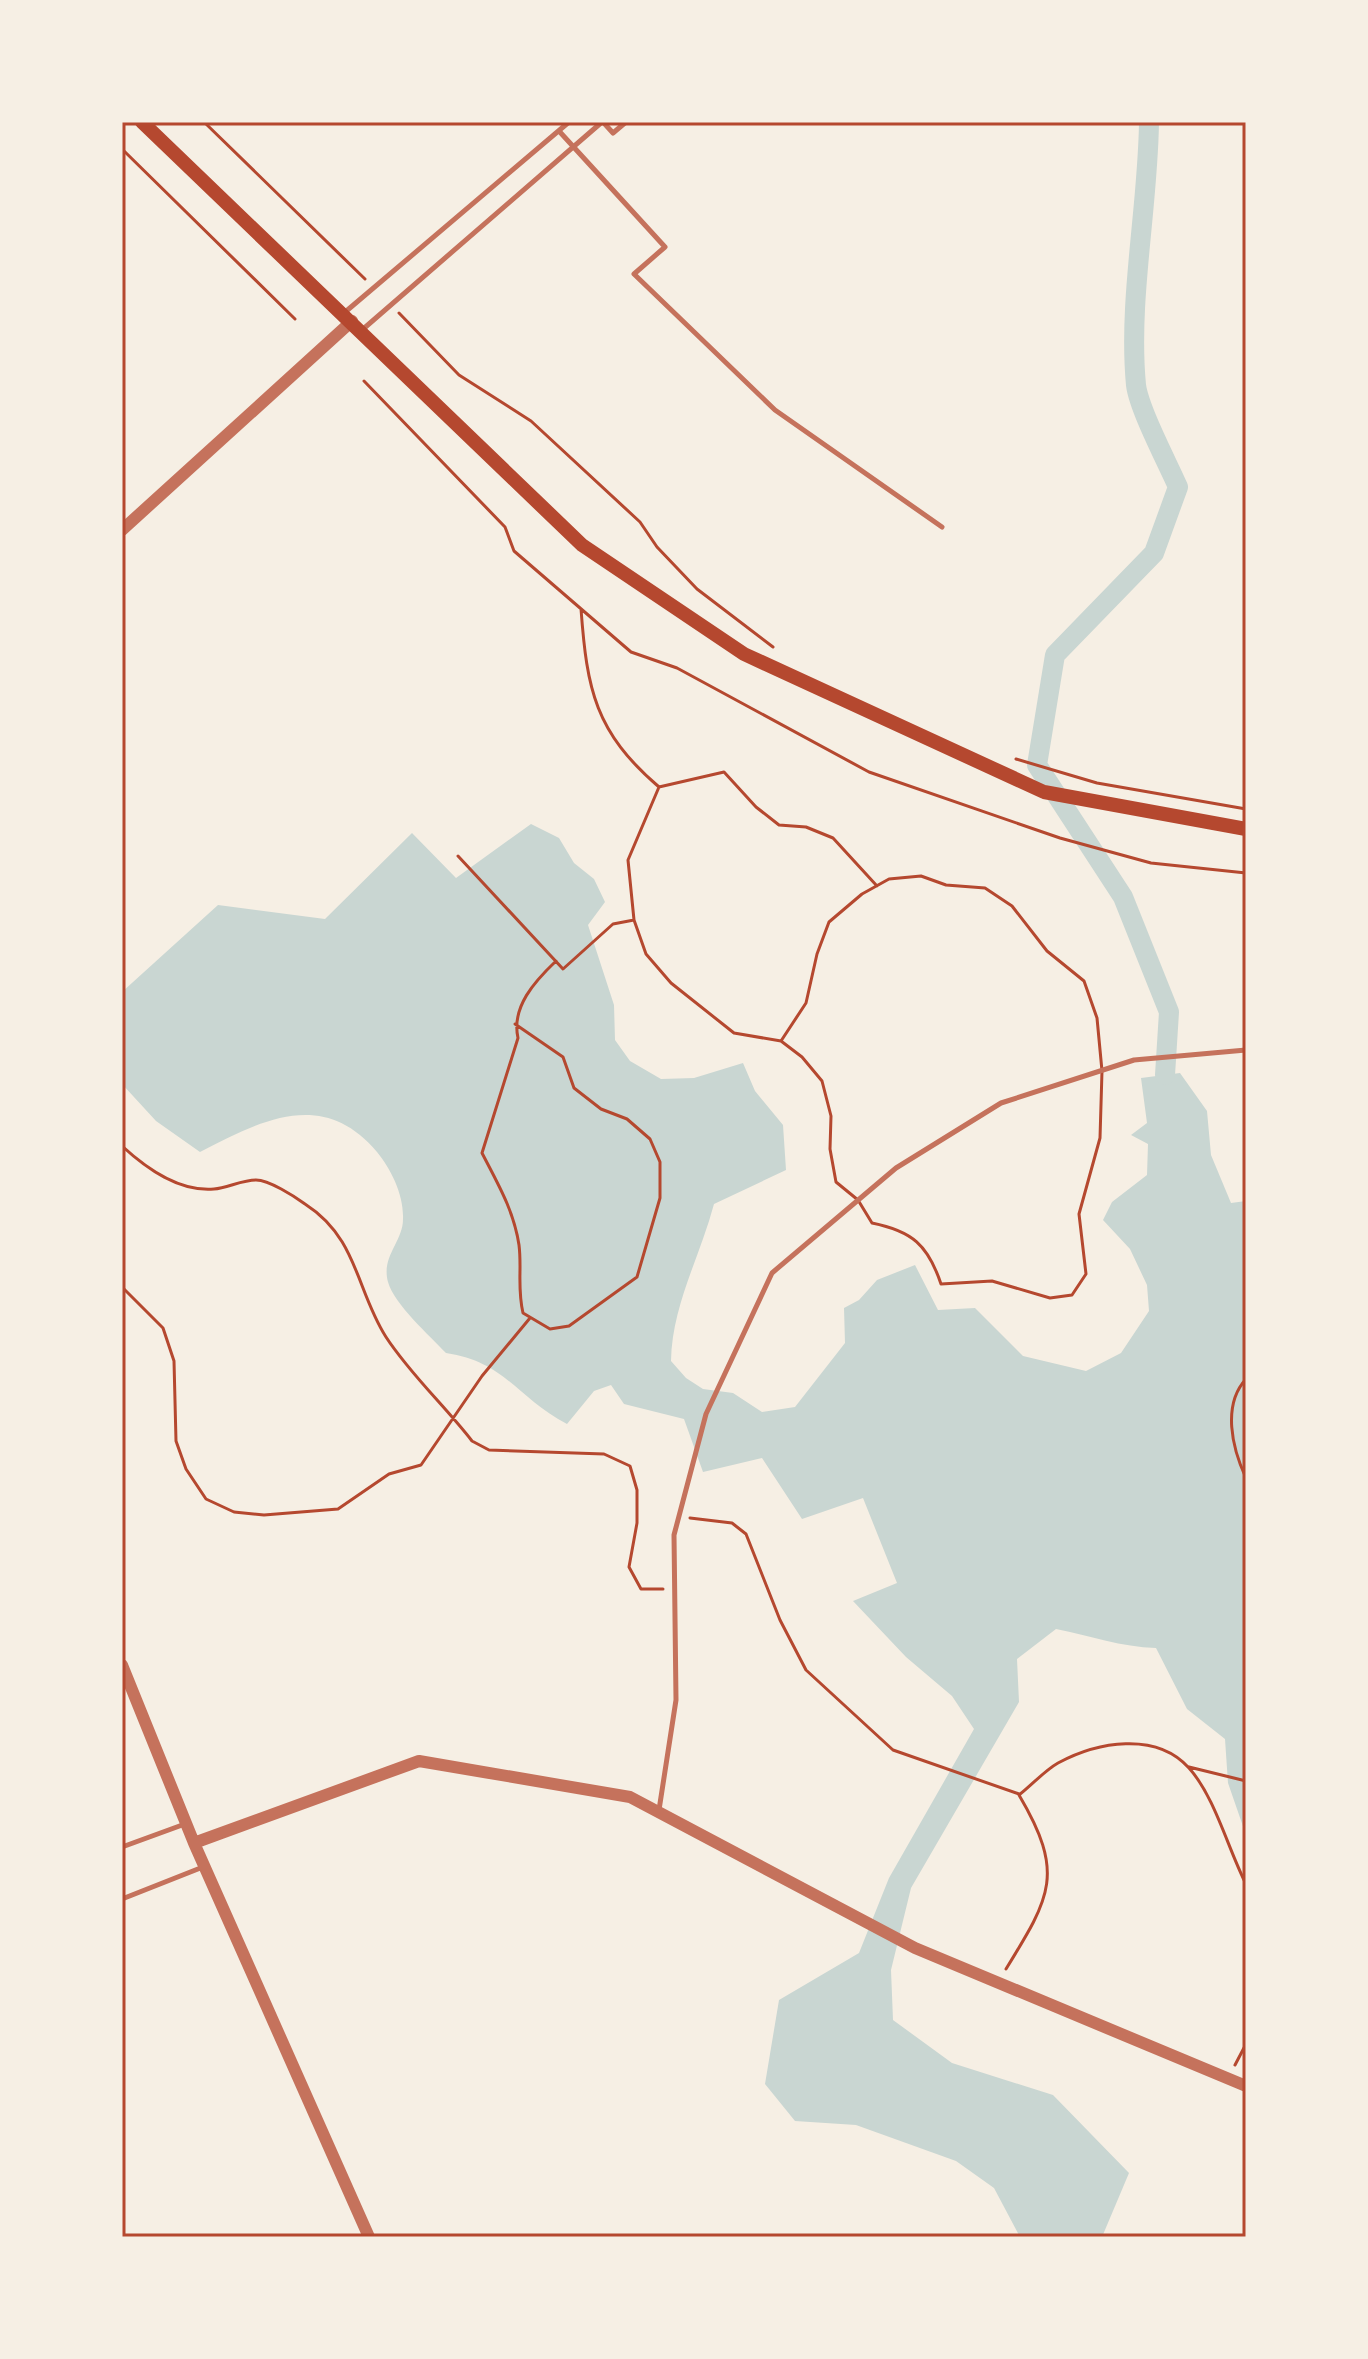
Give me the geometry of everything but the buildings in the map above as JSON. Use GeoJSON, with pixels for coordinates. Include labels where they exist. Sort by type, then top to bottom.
{"type":"FeatureCollection","features":[{"type":"Feature","properties":{"kind":"main road"},"geometry":{"type":"LineString","coordinates":[[142,122],[582,545],[731,646],[1044,792],[1246,829]]}},
{"type":"Feature","properties":{"kind":"street"},"geometry":{"type":"LineString","coordinates":[[122,530],[352,322]]}},
{"type":"Feature","properties":{"kind":"street"},"geometry":{"type":"LineString","coordinates":[[122,1665],[194,1843],[369,2237]]}},
{"type":"Feature","properties":{"kind":"street"},"geometry":{"type":"LineString","coordinates":[[194,1843],[419,1761],[630,1797],[915,1948],[1246,2086]]}},
{"type":"Feature","properties":{"kind":"lane"},"geometry":{"type":"LineString","coordinates":[[352,322],[374,288],[569,122]]}},
{"type":"Feature","properties":{"kind":"lane"},"geometry":{"type":"LineString","coordinates":[[352,322],[391,305],[603,122],[613,133],[626,122]]}},
{"type":"Feature","properties":{"kind":"lane"},"geometry":{"type":"LineString","coordinates":[[559,131],[665,247],[634,274],[775,410],[942,527]]}},
{"type":"Feature","properties":{"kind":"lane"},"geometry":{"type":"LineString","coordinates":[[658,1811],[676,1700],[674,1535],[706,1414],[772,1273],[896,1168],[1001,1103],[1134,1060],[1246,1050]]}},
{"type":"Feature","properties":{"kind":"lane"},"geometry":{"type":"LineString","coordinates":[[122,1847],[186,1823]]}},
{"type":"Feature","properties":{"kind":"lane"},"geometry":{"type":"LineString","coordinates":[[122,1899],[205,1867]]}},
{"type":"Feature","properties":{"kind":"path"},"geometry":{"type":"LineString","coordinates":[[204,122],[374,288]]}},
{"type":"Feature","properties":{"kind":"path"},"geometry":{"type":"LineString","coordinates":[[122,149],[295,319]]}},
{"type":"Feature","properties":{"kind":"path"},"geometry":{"type":"LineString","coordinates":[[391,305],[459,375],[531,421],[640,522],[657,547],[697,589],[761,640],[781,651]]}},
{"type":"Feature","properties":{"kind":"path"},"geometry":{"type":"LineString","coordinates":[[364,381],[505,527],[514,551],[631,652],[677,668],[869,772],[1060,838],[1149,862],[1246,873]]}},
{"type":"Feature","properties":{"kind":"path"},"geometry":{"type":"LineString","coordinates":[[581,609],[586,673],[602,717],[628,760],[659,787]]}},
{"type":"Feature","properties":{"kind":"path"},"geometry":{"type":"LineString","coordinates":[[1014,758],[1097,783],[1246,809]]}},
{"type":"Feature","properties":{"kind":"path"},"geometry":{"type":"LineString","coordinates":[[659,787],[724,772],[756,807],[779,825],[806,827],[833,838],[877,886]]}},
{"type":"Feature","properties":{"kind":"path"},"geometry":{"type":"LineString","coordinates":[[659,787],[628,860],[634,920],[646,954],[680,991],[734,1033],[781,1041],[802,1057],[822,1081],[831,1116],[830,1149],[836,1182],[858,1200],[872,1223],[898,1228],[915,1239],[934,1263],[941,1284],[992,1281],[1050,1298],[1072,1295],[1086,1274],[1079,1214],[1100,1138],[1102,1071],[1097,1018],[1084,981],[1047,951],[1012,906],[985,888],[946,885],[921,876],[889,879],[877,886],[829,922],[817,954],[806,1003],[781,1041]]}},
{"type":"Feature","properties":{"kind":"path"},"geometry":{"type":"LineString","coordinates":[[458,856],[563,969],[613,924],[634,920]]}},
{"type":"Feature","properties":{"kind":"path"},"geometry":{"type":"LineString","coordinates":[[515,1024],[563,1057],[574,1088],[601,1109],[627,1119],[650,1139],[660,1162],[660,1198],[637,1277],[569,1326],[550,1329],[523,1313],[517,1288],[520,1249],[512,1212],[482,1153],[518,1038],[515,1024],[532,984],[556,961]]}},
{"type":"Feature","properties":{"kind":"path"},"geometry":{"type":"LineString","coordinates":[[122,1146],[159,1175],[184,1186],[211,1189],[257,1180],[306,1204],[329,1224],[347,1247],[384,1334],[472,1441],[489,1450],[604,1454],[630,1466],[637,1490],[637,1512],[629,1567],[641,1589],[674,1589]]}},
{"type":"Feature","properties":{"kind":"path"},"geometry":{"type":"LineString","coordinates":[[122,1287],[163,1328],[174,1361],[176,1441],[186,1469],[206,1499],[234,1512],[264,1515],[338,1509],[389,1474],[421,1465],[482,1376],[530,1317]]}},
{"type":"Feature","properties":{"kind":"path"},"geometry":{"type":"LineString","coordinates":[[1246,1379],[1235,1391],[1231,1432],[1246,1478]]}},
{"type":"Feature","properties":{"kind":"path"},"geometry":{"type":"LineString","coordinates":[[679,1517],[732,1523],[746,1534],[759,1571],[806,1670],[893,1750],[1019,1795],[1036,1824],[1046,1855],[1048,1891],[1029,1931],[997,1982]]}},
{"type":"Feature","properties":{"kind":"path"},"geometry":{"type":"LineString","coordinates":[[1019,1795],[1056,1764],[1090,1750],[1123,1744],[1157,1745],[1189,1767],[1246,1781]]}},
{"type":"Feature","properties":{"kind":"path"},"geometry":{"type":"LineString","coordinates":[[1189,1767],[1207,1795],[1246,1884]]}},
{"type":"Feature","properties":{"kind":"path"},"geometry":{"type":"LineString","coordinates":[[1228,2078],[1246,2044]]}},
{"type":"Feature","properties":{"kind":"shaded area"},"geometry":{"type":"Polygon","coordinates":[[[531,824],[559,838],[574,863],[594,879],[605,902],[588,925],[614,1005],[615,1040],[630,1061],[661,1079],[694,1078],[743,1063],[755,1091],[783,1125],[786,1170],[714,1204],[681,1301],[671,1361],[686,1378],[703,1389],[733,1393],[762,1412],[795,1407],[845,1343],[844,1308],[859,1300],[877,1280],[915,1265],[938,1310],[975,1308],[1023,1356],[1086,1371],[1121,1353],[1149,1311],[1147,1285],[1130,1249],[1103,1220],[1112,1202],[1147,1175],[1148,1144],[1131,1135],[1147,1123],[1141,1078],[1180,1073],[1207,1111],[1211,1155],[1231,1203],[1246,1201],[1246,1835],[1228,1783],[1225,1739],[1187,1709],[1156,1648],[1056,1629],[1017,1659],[1019,1702],[911,1888],[891,1970],[893,2020],[952,2063],[1053,2095],[1129,2173],[1102,2237],[1020,2237],[994,2188],[956,2161],[856,2125],[795,2121],[765,2084],[779,2000],[859,1953],[889,1878],[974,1729],[952,1696],[906,1657],[853,1601],[897,1583],[863,1498],[802,1519],[762,1458],[703,1472],[684,1419],[624,1404],[611,1385],[594,1391],[567,1424],[483,1364],[446,1353],[397,1300],[388,1282],[387,1264],[402,1227],[401,1201],[387,1166],[356,1132],[335,1120],[314,1115],[292,1116],[246,1130],[200,1152],[156,1121],[122,1084],[122,992],[218,905],[325,919],[412,833],[456,878],[531,824]]]}},
{"type":"Feature","properties":{"kind":"waterway"},"geometry":{"type":"LineString","coordinates":[[1149,122],[1136,287],[1136,385],[1148,421],[1178,487],[1154,553],[1055,655],[1037,765],[1123,897],[1169,1012],[1165,1075]]}}]}
